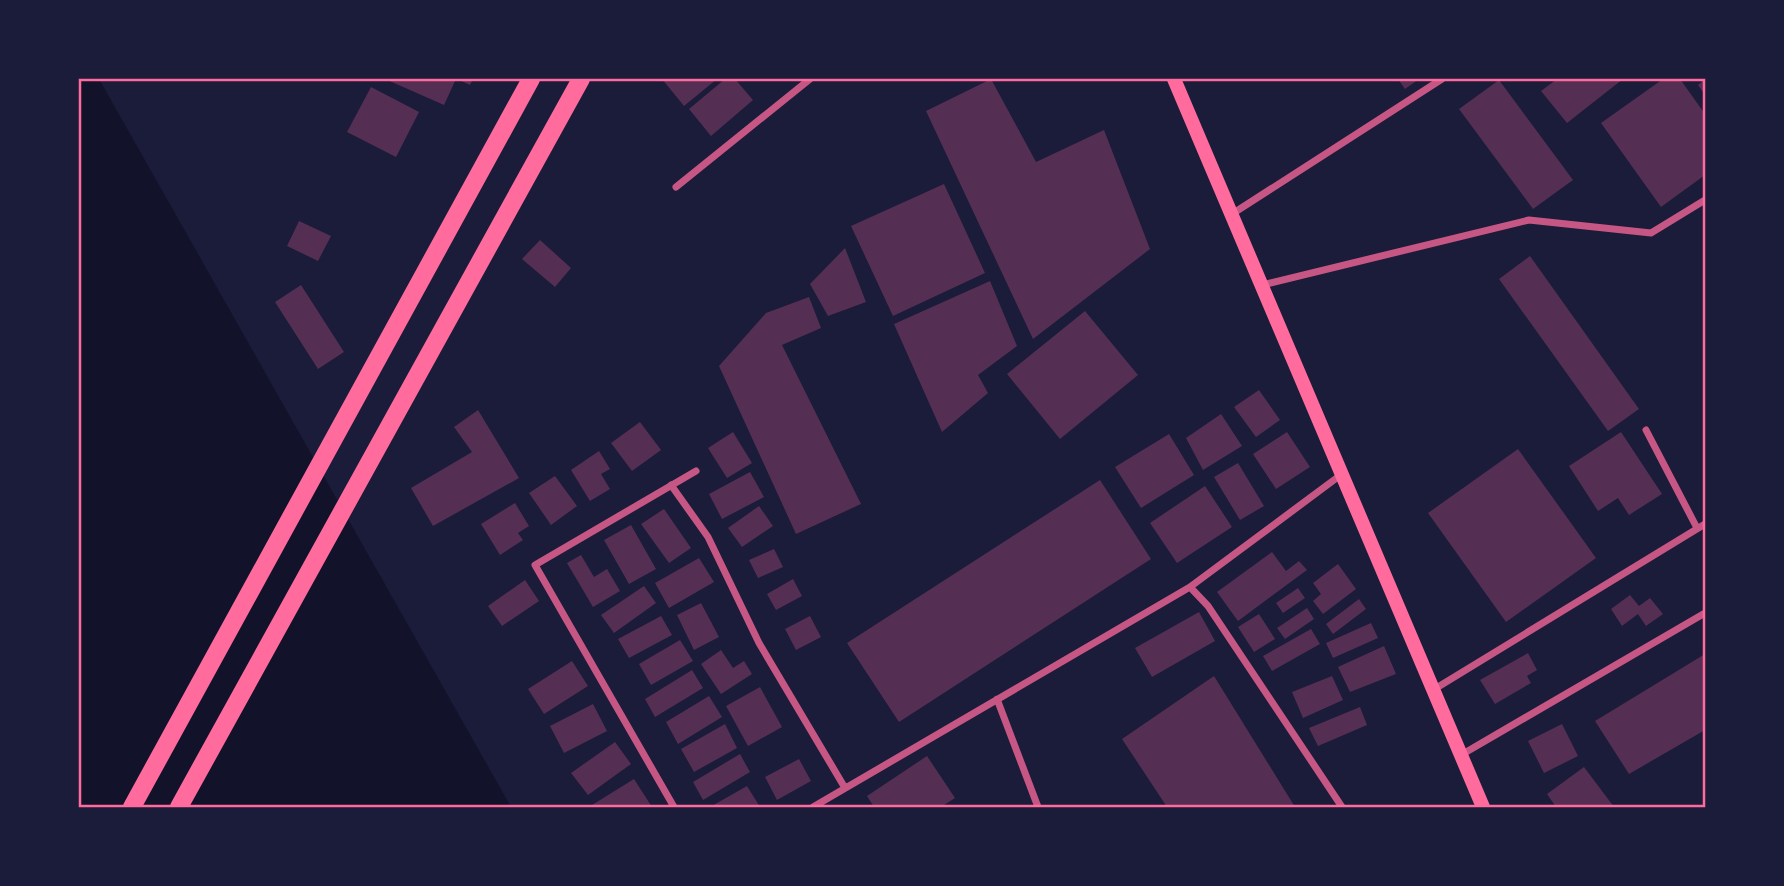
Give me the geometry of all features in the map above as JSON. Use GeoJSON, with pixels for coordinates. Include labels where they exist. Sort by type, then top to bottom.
{"type":"FeatureCollection","features":[{"type":"Feature","properties":{"kind":"main road"},"geometry":{"type":"LineString","coordinates":[[132,807],[531,79]]}},
{"type":"Feature","properties":{"kind":"main road"},"geometry":{"type":"LineString","coordinates":[[179,807],[581,79]]}},
{"type":"Feature","properties":{"kind":"main road"},"geometry":{"type":"LineString","coordinates":[[1174,79],[1483,807]]}},
{"type":"Feature","properties":{"kind":"street"},"geometry":{"type":"LineString","coordinates":[[676,187],[810,79]]}},
{"type":"Feature","properties":{"kind":"street"},"geometry":{"type":"LineString","coordinates":[[1231,214],[1442,79]]}},
{"type":"Feature","properties":{"kind":"street"},"geometry":{"type":"LineString","coordinates":[[1262,285],[1529,220],[1651,233],[1705,200]]}},
{"type":"Feature","properties":{"kind":"street"},"geometry":{"type":"LineString","coordinates":[[1646,430],[1697,528]]}},
{"type":"Feature","properties":{"kind":"street"},"geometry":{"type":"LineString","coordinates":[[674,807],[536,565],[696,471]]}},
{"type":"Feature","properties":{"kind":"street"},"geometry":{"type":"LineString","coordinates":[[813,807],[1191,587],[1342,474]]}},
{"type":"Feature","properties":{"kind":"street"},"geometry":{"type":"LineString","coordinates":[[671,485],[708,537],[759,642],[845,788]]}},
{"type":"Feature","properties":{"kind":"street"},"geometry":{"type":"LineString","coordinates":[[1433,690],[1705,524]]}},
{"type":"Feature","properties":{"kind":"street"},"geometry":{"type":"LineString","coordinates":[[1191,587],[1208,606],[1342,807]]}},
{"type":"Feature","properties":{"kind":"street"},"geometry":{"type":"LineString","coordinates":[[1461,755],[1705,613]]}},
{"type":"Feature","properties":{"kind":"street"},"geometry":{"type":"LineString","coordinates":[[997,699],[1038,807]]}},
{"type":"Feature","properties":{"kind":"shaded area"},"geometry":{"type":"Polygon","coordinates":[[[79,79],[99,79],[511,807],[79,807],[79,79]]]}},
{"type":"Feature","properties":{"kind":"building"},"geometry":{"type":"Polygon","coordinates":[[[385,79],[456,79],[444,105],[385,79]]]}},
{"type":"Feature","properties":{"kind":"building"},"geometry":{"type":"Polygon","coordinates":[[[457,79],[473,79],[470,85],[457,79]]]}},
{"type":"Feature","properties":{"kind":"building"},"geometry":{"type":"Polygon","coordinates":[[[662,79],[717,79],[684,106],[662,79]]]}},
{"type":"Feature","properties":{"kind":"building"},"geometry":{"type":"Polygon","coordinates":[[[725,79],[735,79],[753,100],[711,136],[689,109],[725,79]]]}},
{"type":"Feature","properties":{"kind":"building"},"geometry":{"type":"Polygon","coordinates":[[[991,79],[1036,162],[1104,130],[1150,249],[1033,339],[926,111],[991,79]]]}},
{"type":"Feature","properties":{"kind":"building"},"geometry":{"type":"Polygon","coordinates":[[[1398,79],[1419,79],[1405,89],[1398,79]]]}},
{"type":"Feature","properties":{"kind":"building"},"geometry":{"type":"Polygon","coordinates":[[[1557,79],[1623,79],[1567,123],[1541,91],[1557,79]]]}},
{"type":"Feature","properties":{"kind":"building"},"geometry":{"type":"Polygon","coordinates":[[[1663,79],[1680,79],[1705,114],[1705,175],[1661,207],[1601,123],[1663,79]]]}},
{"type":"Feature","properties":{"kind":"building"},"geometry":{"type":"Polygon","coordinates":[[[1705,79],[1705,95],[1698,85],[1705,79]]]}},
{"type":"Feature","properties":{"kind":"building"},"geometry":{"type":"Polygon","coordinates":[[[1499,80],[1573,180],[1533,209],[1459,109],[1499,80]]]}},
{"type":"Feature","properties":{"kind":"building"},"geometry":{"type":"Polygon","coordinates":[[[371,87],[419,112],[396,157],[347,132],[371,87]]]}},
{"type":"Feature","properties":{"kind":"building"},"geometry":{"type":"Polygon","coordinates":[[[944,184],[985,273],[893,316],[851,226],[944,184]]]}},
{"type":"Feature","properties":{"kind":"building"},"geometry":{"type":"Polygon","coordinates":[[[299,221],[331,236],[318,261],[287,246],[299,221]]]}},
{"type":"Feature","properties":{"kind":"building"},"geometry":{"type":"Polygon","coordinates":[[[540,240],[571,268],[555,287],[522,259],[540,240]]]}},
{"type":"Feature","properties":{"kind":"building"},"geometry":{"type":"Polygon","coordinates":[[[845,248],[866,302],[828,316],[810,284],[845,248]]]}},
{"type":"Feature","properties":{"kind":"building"},"geometry":{"type":"Polygon","coordinates":[[[1530,256],[1639,409],[1608,431],[1499,279],[1530,256]]]}},
{"type":"Feature","properties":{"kind":"building"},"geometry":{"type":"Polygon","coordinates":[[[990,281],[1017,346],[978,375],[988,393],[942,432],[894,324],[990,281]]]}},
{"type":"Feature","properties":{"kind":"building"},"geometry":{"type":"Polygon","coordinates":[[[301,285],[344,352],[318,369],[275,302],[301,285]]]}},
{"type":"Feature","properties":{"kind":"building"},"geometry":{"type":"Polygon","coordinates":[[[809,297],[821,328],[782,345],[861,504],[796,534],[719,366],[766,313],[809,297]]]}},
{"type":"Feature","properties":{"kind":"building"},"geometry":{"type":"Polygon","coordinates":[[[1085,311],[1138,375],[1060,439],[1007,374],[1085,311]]]}},
{"type":"Feature","properties":{"kind":"building"},"geometry":{"type":"Polygon","coordinates":[[[1259,390],[1280,420],[1256,437],[1234,407],[1259,390]]]}},
{"type":"Feature","properties":{"kind":"building"},"geometry":{"type":"Polygon","coordinates":[[[478,410],[519,478],[433,526],[411,488],[472,452],[454,427],[478,410]]]}},
{"type":"Feature","properties":{"kind":"building"},"geometry":{"type":"Polygon","coordinates":[[[1221,414],[1242,446],[1203,470],[1186,438],[1221,414]]]}},
{"type":"Feature","properties":{"kind":"building"},"geometry":{"type":"Polygon","coordinates":[[[640,422],[661,450],[632,471],[611,443],[640,422]]]}},
{"type":"Feature","properties":{"kind":"building"},"geometry":{"type":"Polygon","coordinates":[[[733,432],[752,463],[727,478],[708,448],[733,432]]]}},
{"type":"Feature","properties":{"kind":"building"},"geometry":{"type":"Polygon","coordinates":[[[1287,432],[1310,467],[1276,489],[1253,454],[1287,432]]]}},
{"type":"Feature","properties":{"kind":"building"},"geometry":{"type":"Polygon","coordinates":[[[1621,432],[1662,494],[1629,515],[1618,498],[1598,511],[1569,466],[1621,432]]]}},
{"type":"Feature","properties":{"kind":"building"},"geometry":{"type":"Polygon","coordinates":[[[1169,434],[1194,475],[1141,508],[1115,467],[1169,434]]]}},
{"type":"Feature","properties":{"kind":"building"},"geometry":{"type":"Polygon","coordinates":[[[1518,449],[1596,558],[1506,622],[1428,513],[1518,449]]]}},
{"type":"Feature","properties":{"kind":"building"},"geometry":{"type":"Polygon","coordinates":[[[599,451],[610,469],[601,474],[610,489],[590,501],[571,470],[599,451]]]}},
{"type":"Feature","properties":{"kind":"building"},"geometry":{"type":"Polygon","coordinates":[[[1238,463],[1264,506],[1240,520],[1214,477],[1238,463]]]}},
{"type":"Feature","properties":{"kind":"building"},"geometry":{"type":"Polygon","coordinates":[[[750,472],[764,497],[722,519],[709,494],[750,472]]]}},
{"type":"Feature","properties":{"kind":"building"},"geometry":{"type":"Polygon","coordinates":[[[555,476],[577,506],[551,525],[529,493],[555,476]]]}},
{"type":"Feature","properties":{"kind":"building"},"geometry":{"type":"Polygon","coordinates":[[[1100,480],[1151,559],[899,722],[847,643],[1100,480]]]}},
{"type":"Feature","properties":{"kind":"building"},"geometry":{"type":"Polygon","coordinates":[[[1205,486],[1232,527],[1177,563],[1150,523],[1205,486]]]}},
{"type":"Feature","properties":{"kind":"building"},"geometry":{"type":"Polygon","coordinates":[[[515,503],[529,526],[518,533],[523,540],[500,555],[481,524],[515,503]]]}},
{"type":"Feature","properties":{"kind":"building"},"geometry":{"type":"Polygon","coordinates":[[[759,506],[773,526],[742,547],[728,528],[759,506]]]}},
{"type":"Feature","properties":{"kind":"building"},"geometry":{"type":"Polygon","coordinates":[[[664,509],[691,548],[669,563],[641,524],[664,509]]]}},
{"type":"Feature","properties":{"kind":"building"},"geometry":{"type":"Polygon","coordinates":[[[631,525],[656,569],[629,584],[604,540],[631,525]]]}},
{"type":"Feature","properties":{"kind":"building"},"geometry":{"type":"Polygon","coordinates":[[[774,549],[783,567],[758,578],[749,560],[774,549]]]}},
{"type":"Feature","properties":{"kind":"building"},"geometry":{"type":"Polygon","coordinates":[[[1272,552],[1286,571],[1299,561],[1307,570],[1238,621],[1217,592],[1272,552]]]}},
{"type":"Feature","properties":{"kind":"building"},"geometry":{"type":"Polygon","coordinates":[[[581,555],[594,577],[607,569],[620,591],[593,607],[567,563],[581,555]]]}},
{"type":"Feature","properties":{"kind":"building"},"geometry":{"type":"Polygon","coordinates":[[[699,558],[714,582],[669,608],[655,583],[699,558]]]}},
{"type":"Feature","properties":{"kind":"building"},"geometry":{"type":"Polygon","coordinates":[[[1338,564],[1356,589],[1323,614],[1313,601],[1321,594],[1313,583],[1338,564]]]}},
{"type":"Feature","properties":{"kind":"building"},"geometry":{"type":"Polygon","coordinates":[[[793,579],[802,596],[776,610],[767,594],[793,579]]]}},
{"type":"Feature","properties":{"kind":"building"},"geometry":{"type":"Polygon","coordinates":[[[525,580],[539,601],[502,626],[488,606],[525,580]]]}},
{"type":"Feature","properties":{"kind":"building"},"geometry":{"type":"Polygon","coordinates":[[[644,586],[656,603],[614,633],[601,615],[644,586]]]}},
{"type":"Feature","properties":{"kind":"building"},"geometry":{"type":"Polygon","coordinates":[[[1298,588],[1305,598],[1283,613],[1276,603],[1298,588]]]}},
{"type":"Feature","properties":{"kind":"building"},"geometry":{"type":"Polygon","coordinates":[[[1630,595],[1639,606],[1650,598],[1663,614],[1646,626],[1638,614],[1622,626],[1611,609],[1630,595]]]}},
{"type":"Feature","properties":{"kind":"building"},"geometry":{"type":"Polygon","coordinates":[[[1359,599],[1366,609],[1333,634],[1326,624],[1359,599]]]}},
{"type":"Feature","properties":{"kind":"building"},"geometry":{"type":"Polygon","coordinates":[[[701,603],[719,637],[694,650],[677,615],[701,603]]]}},
{"type":"Feature","properties":{"kind":"building"},"geometry":{"type":"Polygon","coordinates":[[[1307,608],[1314,619],[1285,639],[1277,628],[1307,608]]]}},
{"type":"Feature","properties":{"kind":"building"},"geometry":{"type":"Polygon","coordinates":[[[1199,612],[1215,641],[1152,677],[1135,648],[1199,612]]]}},
{"type":"Feature","properties":{"kind":"building"},"geometry":{"type":"Polygon","coordinates":[[[1259,614],[1275,639],[1254,652],[1238,627],[1259,614]]]}},
{"type":"Feature","properties":{"kind":"building"},"geometry":{"type":"Polygon","coordinates":[[[661,616],[672,635],[629,658],[618,639],[661,616]]]}},
{"type":"Feature","properties":{"kind":"building"},"geometry":{"type":"Polygon","coordinates":[[[810,616],[821,637],[796,650],[785,629],[810,616]]]}},
{"type":"Feature","properties":{"kind":"building"},"geometry":{"type":"Polygon","coordinates":[[[1371,623],[1378,638],[1333,658],[1326,643],[1371,623]]]}},
{"type":"Feature","properties":{"kind":"building"},"geometry":{"type":"Polygon","coordinates":[[[1311,629],[1320,644],[1272,671],[1263,656],[1311,629]]]}},
{"type":"Feature","properties":{"kind":"building"},"geometry":{"type":"Polygon","coordinates":[[[680,640],[693,661],[651,685],[639,664],[680,640]]]}},
{"type":"Feature","properties":{"kind":"building"},"geometry":{"type":"Polygon","coordinates":[[[1384,646],[1396,674],[1350,692],[1338,667],[1384,646]]]}},
{"type":"Feature","properties":{"kind":"building"},"geometry":{"type":"Polygon","coordinates":[[[721,650],[733,668],[744,661],[752,674],[721,694],[701,664],[721,650]]]}},
{"type":"Feature","properties":{"kind":"building"},"geometry":{"type":"Polygon","coordinates":[[[1528,653],[1537,670],[1527,676],[1531,683],[1495,704],[1480,680],[1528,653]]]}},
{"type":"Feature","properties":{"kind":"building"},"geometry":{"type":"Polygon","coordinates":[[[1705,654],[1705,730],[1629,774],[1595,721],[1705,654]]]}},
{"type":"Feature","properties":{"kind":"building"},"geometry":{"type":"Polygon","coordinates":[[[572,661],[588,686],[544,714],[528,689],[572,661]]]}},
{"type":"Feature","properties":{"kind":"building"},"geometry":{"type":"Polygon","coordinates":[[[692,670],[703,688],[655,717],[645,699],[692,670]]]}},
{"type":"Feature","properties":{"kind":"building"},"geometry":{"type":"Polygon","coordinates":[[[1214,676],[1295,807],[1167,807],[1122,739],[1214,676]]]}},
{"type":"Feature","properties":{"kind":"building"},"geometry":{"type":"Polygon","coordinates":[[[1332,676],[1343,700],[1303,718],[1292,692],[1332,676]]]}},
{"type":"Feature","properties":{"kind":"building"},"geometry":{"type":"Polygon","coordinates":[[[760,687],[782,727],[748,746],[726,706],[760,687]]]}},
{"type":"Feature","properties":{"kind":"building"},"geometry":{"type":"Polygon","coordinates":[[[709,696],[722,717],[678,744],[666,722],[709,696]]]}},
{"type":"Feature","properties":{"kind":"building"},"geometry":{"type":"Polygon","coordinates":[[[593,704],[607,731],[564,753],[550,726],[593,704]]]}},
{"type":"Feature","properties":{"kind":"building"},"geometry":{"type":"Polygon","coordinates":[[[1360,707],[1367,725],[1318,746],[1309,728],[1360,707]]]}},
{"type":"Feature","properties":{"kind":"building"},"geometry":{"type":"Polygon","coordinates":[[[725,724],[737,748],[694,772],[681,749],[725,724]]]}},
{"type":"Feature","properties":{"kind":"building"},"geometry":{"type":"Polygon","coordinates":[[[1562,724],[1578,756],[1544,773],[1528,741],[1562,724]]]}},
{"type":"Feature","properties":{"kind":"building"},"geometry":{"type":"Polygon","coordinates":[[[615,742],[631,764],[588,795],[571,773],[615,742]]]}},
{"type":"Feature","properties":{"kind":"building"},"geometry":{"type":"Polygon","coordinates":[[[740,754],[750,772],[703,800],[693,782],[740,754]]]}},
{"type":"Feature","properties":{"kind":"building"},"geometry":{"type":"Polygon","coordinates":[[[927,756],[955,798],[941,807],[874,807],[867,796],[927,756]]]}},
{"type":"Feature","properties":{"kind":"building"},"geometry":{"type":"Polygon","coordinates":[[[799,759],[811,781],[777,800],[765,777],[799,759]]]}},
{"type":"Feature","properties":{"kind":"building"},"geometry":{"type":"Polygon","coordinates":[[[1584,767],[1614,807],[1556,807],[1547,794],[1584,767]]]}},
{"type":"Feature","properties":{"kind":"building"},"geometry":{"type":"Polygon","coordinates":[[[634,779],[652,807],[593,807],[592,805],[634,779]]]}},
{"type":"Feature","properties":{"kind":"building"},"geometry":{"type":"Polygon","coordinates":[[[747,786],[760,807],[710,807],[747,786]]]}}]}
